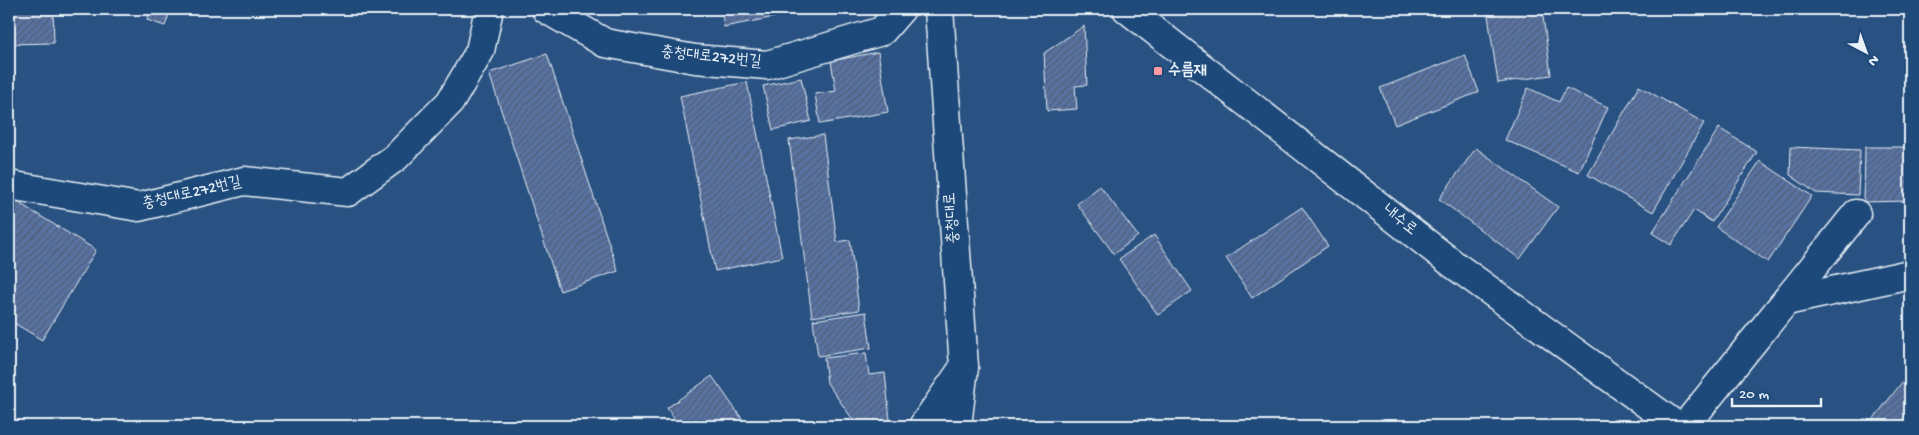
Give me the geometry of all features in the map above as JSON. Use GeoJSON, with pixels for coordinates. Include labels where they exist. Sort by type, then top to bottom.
{"type":"FeatureCollection","features":[{"type":"Feature","properties":{"kind":"street","name":"충청대로272번길"},"geometry":{"type":"LineString","coordinates":[[9,185],[140,207],[244,181],[348,192],[396,157],[450,102],[480,51],[489,9]]}},
{"type":"Feature","properties":{"kind":"street","name":"충청대로272번길"},"geometry":{"type":"LineString","coordinates":[[546,9],[605,43],[695,59],[766,65],[882,31],[901,9]]}},
{"type":"Feature","properties":{"kind":"street","name":"충청대로"},"geometry":{"type":"LineString","coordinates":[[939,9],[964,367],[957,426]]}},
{"type":"Feature","properties":{"kind":"street","name":"내수로"},"geometry":{"type":"LineString","coordinates":[[1127,9],[1453,264],[1677,426]]}},
{"type":"Feature","properties":{"kind":"street"},"geometry":{"type":"LineString","coordinates":[[1685,426],[1856,214]]}},
{"type":"Feature","properties":{"kind":"street"},"geometry":{"type":"LineString","coordinates":[[1786,302],[1910,274]]}},
{"type":"Feature","properties":{"kind":"street"},"geometry":{"type":"LineString","coordinates":[[923,426],[964,367]]}},
{"type":"Feature","properties":{"kind":"building"},"geometry":{"type":"Polygon","coordinates":[[[9,9],[53,9],[54,43],[9,44],[9,9]]]}},
{"type":"Feature","properties":{"kind":"building"},"geometry":{"type":"Polygon","coordinates":[[[150,9],[171,9],[165,26],[147,20],[150,9]]]}},
{"type":"Feature","properties":{"kind":"building"},"geometry":{"type":"Polygon","coordinates":[[[721,9],[805,9],[805,11],[724,27],[721,9]]]}},
{"type":"Feature","properties":{"kind":"building"},"geometry":{"type":"Polygon","coordinates":[[[1487,9],[1542,9],[1551,75],[1498,83],[1487,9]]]}},
{"type":"Feature","properties":{"kind":"building"},"geometry":{"type":"Polygon","coordinates":[[[1084,26],[1087,85],[1075,86],[1077,109],[1047,111],[1044,53],[1084,26]]]}},
{"type":"Feature","properties":{"kind":"building"},"geometry":{"type":"Polygon","coordinates":[[[878,52],[888,112],[820,124],[815,94],[836,91],[831,61],[878,52]]]}},
{"type":"Feature","properties":{"kind":"building"},"geometry":{"type":"Polygon","coordinates":[[[547,54],[618,271],[560,291],[489,73],[547,54]]]}},
{"type":"Feature","properties":{"kind":"building"},"geometry":{"type":"Polygon","coordinates":[[[1465,55],[1479,92],[1395,125],[1380,88],[1465,55]]]}},
{"type":"Feature","properties":{"kind":"building"},"geometry":{"type":"Polygon","coordinates":[[[801,78],[811,121],[773,130],[763,86],[801,78]]]}},
{"type":"Feature","properties":{"kind":"building"},"geometry":{"type":"Polygon","coordinates":[[[747,82],[782,257],[715,271],[680,96],[747,82]]]}},
{"type":"Feature","properties":{"kind":"building"},"geometry":{"type":"Polygon","coordinates":[[[1639,86],[1704,123],[1653,212],[1588,175],[1639,86]]]}},
{"type":"Feature","properties":{"kind":"building"},"geometry":{"type":"Polygon","coordinates":[[[1528,88],[1559,102],[1566,88],[1608,107],[1579,172],[1505,140],[1528,88]]]}},
{"type":"Feature","properties":{"kind":"building"},"geometry":{"type":"Polygon","coordinates":[[[1719,128],[1757,152],[1712,222],[1694,210],[1671,245],[1652,233],[1719,128]]]}},
{"type":"Feature","properties":{"kind":"building"},"geometry":{"type":"Polygon","coordinates":[[[823,135],[837,242],[850,240],[859,310],[812,317],[789,140],[823,135]]]}},
{"type":"Feature","properties":{"kind":"building"},"geometry":{"type":"Polygon","coordinates":[[[1791,147],[1860,150],[1858,195],[1816,193],[1790,175],[1791,147]]]}},
{"type":"Feature","properties":{"kind":"building"},"geometry":{"type":"Polygon","coordinates":[[[1865,147],[1910,147],[1910,201],[1864,202],[1865,147]]]}},
{"type":"Feature","properties":{"kind":"building"},"geometry":{"type":"Polygon","coordinates":[[[1476,148],[1558,207],[1520,259],[1439,199],[1476,148]]]}},
{"type":"Feature","properties":{"kind":"building"},"geometry":{"type":"Polygon","coordinates":[[[1760,161],[1812,196],[1768,262],[1716,227],[1760,161]]]}},
{"type":"Feature","properties":{"kind":"building"},"geometry":{"type":"Polygon","coordinates":[[[1100,186],[1138,236],[1114,254],[1077,204],[1100,186]]]}},
{"type":"Feature","properties":{"kind":"building"},"geometry":{"type":"Polygon","coordinates":[[[9,197],[96,250],[42,340],[9,320],[9,197]]]}},
{"type":"Feature","properties":{"kind":"building"},"geometry":{"type":"Polygon","coordinates":[[[1302,207],[1328,246],[1252,298],[1226,258],[1302,207]]]}},
{"type":"Feature","properties":{"kind":"building"},"geometry":{"type":"Polygon","coordinates":[[[1154,235],[1192,291],[1158,315],[1119,259],[1154,235]]]}},
{"type":"Feature","properties":{"kind":"building"},"geometry":{"type":"Polygon","coordinates":[[[866,312],[871,348],[818,356],[813,320],[866,312]]]}},
{"type":"Feature","properties":{"kind":"building"},"geometry":{"type":"Polygon","coordinates":[[[866,353],[869,375],[885,373],[890,420],[856,424],[827,383],[824,358],[866,353]]]}},
{"type":"Feature","properties":{"kind":"building"},"geometry":{"type":"Polygon","coordinates":[[[1910,372],[1910,426],[1868,426],[1910,372]]]}},
{"type":"Feature","properties":{"kind":"building"},"geometry":{"type":"Polygon","coordinates":[[[712,376],[747,426],[679,426],[667,408],[712,376]]]}},
{"type":"Feature","properties":{"kind":"place","name":"수름재"},"geometry":{"type":"Point","coordinates":[1158,71]}}]}
